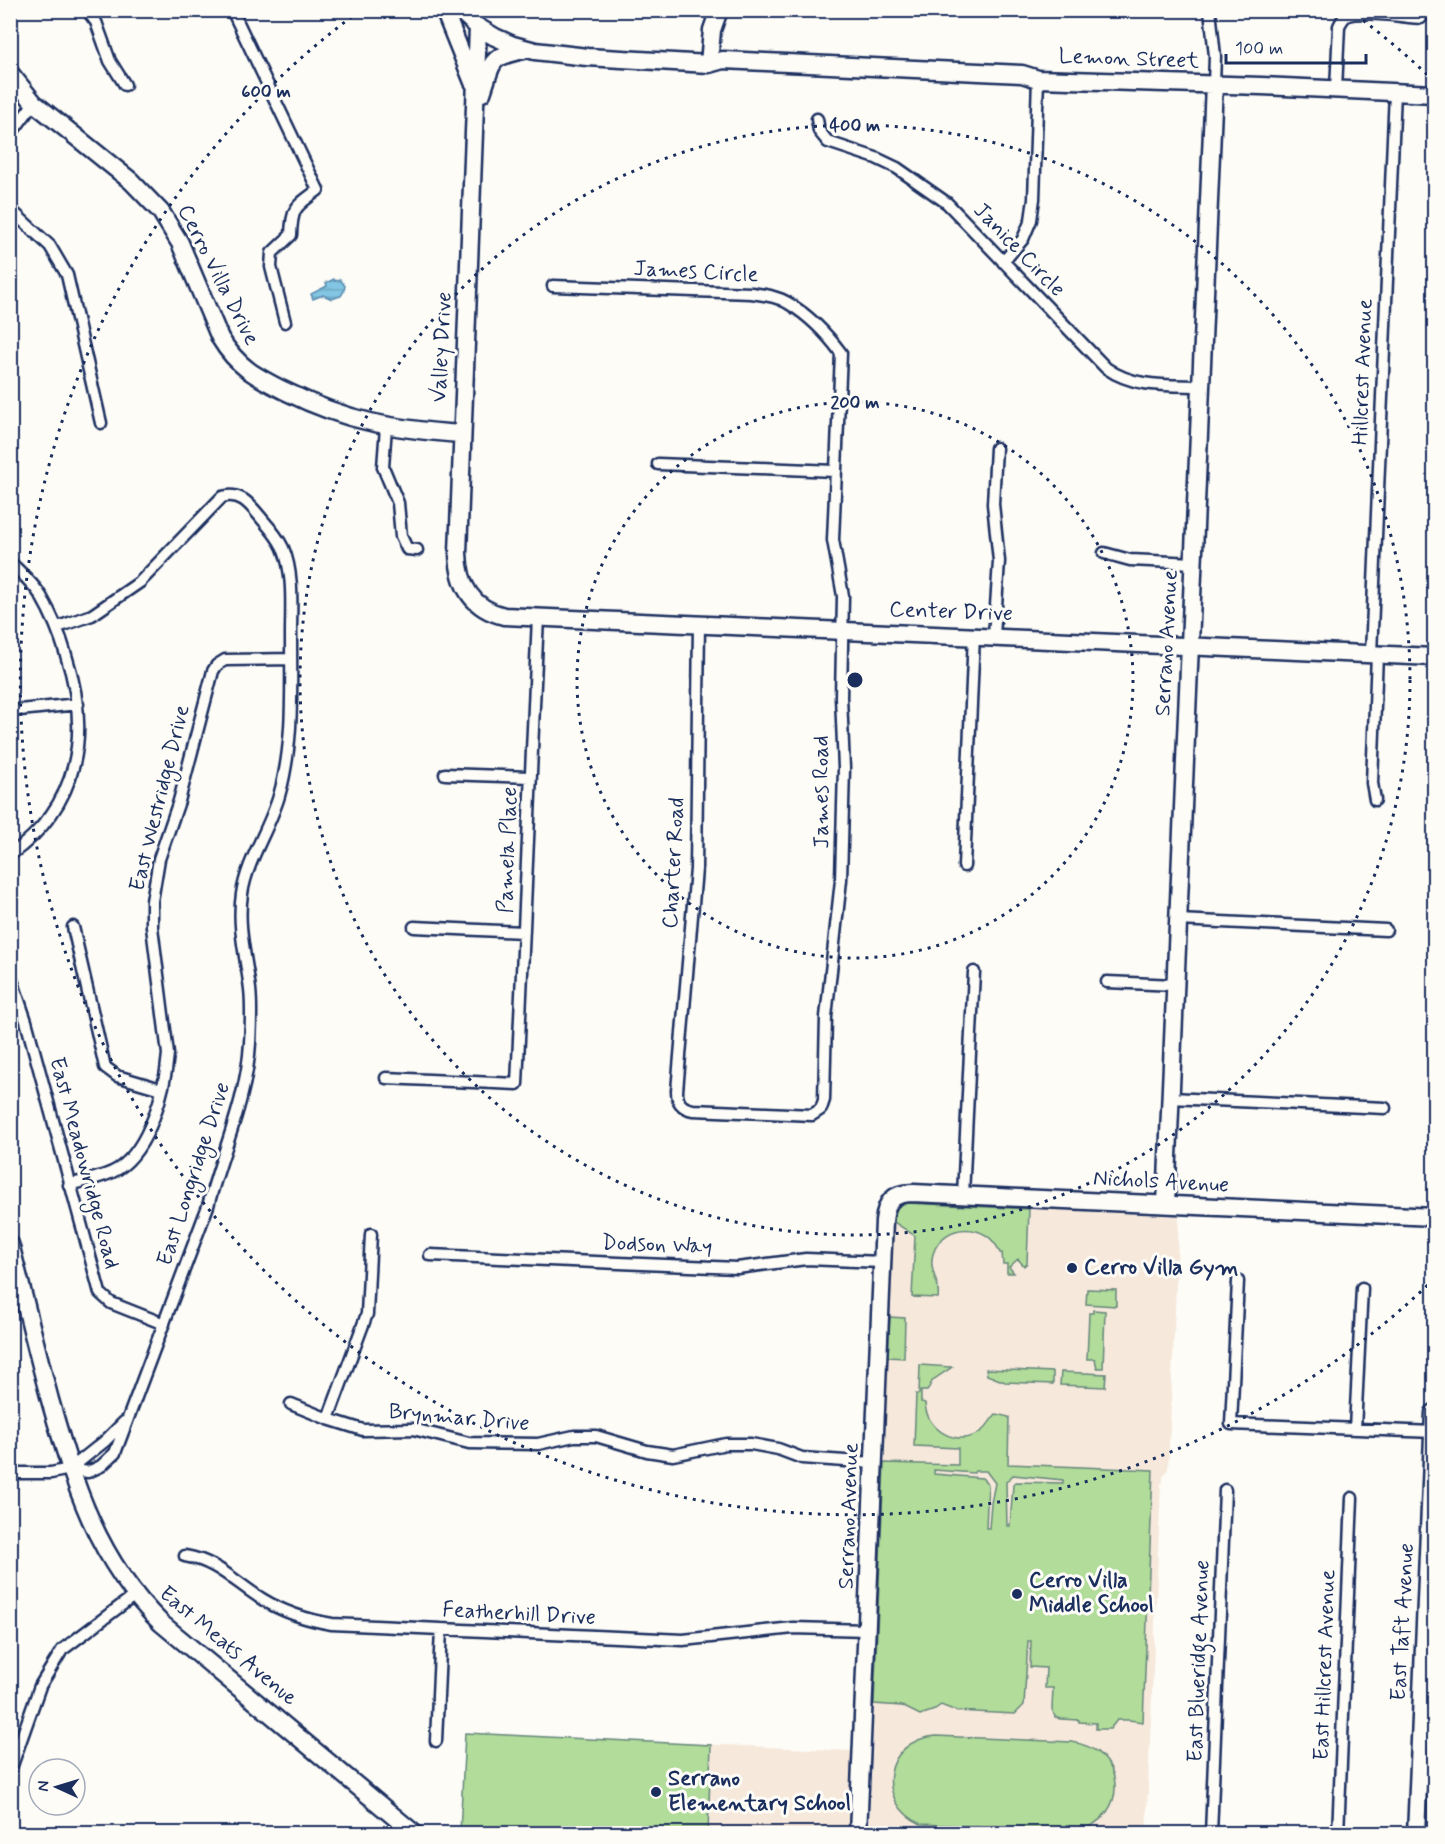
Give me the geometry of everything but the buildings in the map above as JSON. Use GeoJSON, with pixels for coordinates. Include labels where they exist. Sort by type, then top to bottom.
{"type":"FeatureCollection","features":[{"type":"Feature","properties":{"kind":"street"},"geometry":{"type":"LineString","coordinates":[[87,10],[96,22],[110,61],[125,85]]}},
{"type":"Feature","properties":{"kind":"street"},"geometry":{"type":"LineString","coordinates":[[232,10],[318,190],[294,209],[291,216],[291,235],[272,253],[271,267],[285,322]]}},
{"type":"Feature","properties":{"kind":"street","name":"Valley Drive"},"geometry":{"type":"LineString","coordinates":[[444,10],[468,69],[476,101]]}},
{"type":"Feature","properties":{"kind":"street"},"geometry":{"type":"LineString","coordinates":[[459,10],[478,27]]}},
{"type":"Feature","properties":{"kind":"street"},"geometry":{"type":"LineString","coordinates":[[709,64],[712,30],[719,10]]}},
{"type":"Feature","properties":{"kind":"street"},"geometry":{"type":"LineString","coordinates":[[1210,10],[1215,56],[1214,84]]}},
{"type":"Feature","properties":{"kind":"street"},"geometry":{"type":"LineString","coordinates":[[1336,89],[1339,26],[1347,15],[1421,18]]}},
{"type":"Feature","properties":{"kind":"street","name":"Valley Drive"},"geometry":{"type":"LineString","coordinates":[[472,598],[462,581],[458,563],[461,434],[478,27]]}},
{"type":"Feature","properties":{"kind":"street","name":"Lemon Street"},"geometry":{"type":"LineString","coordinates":[[478,27],[503,41],[526,49],[570,56],[709,64],[723,60],[999,72],[1023,74],[1038,79],[1434,94]]}},
{"type":"Feature","properties":{"kind":"street"},"geometry":{"type":"LineString","coordinates":[[476,101],[494,60],[507,53],[526,49]]}},
{"type":"Feature","properties":{"kind":"street","name":"Cerro Villa Drive"},"geometry":{"type":"LineString","coordinates":[[10,74],[34,102],[131,181],[161,212],[180,243],[220,338],[243,368],[263,380],[336,413],[386,427],[461,434]]}},
{"type":"Feature","properties":{"kind":"street"},"geometry":{"type":"LineString","coordinates":[[1003,262],[1023,239],[1031,220],[1034,199],[1038,79]]}},
{"type":"Feature","properties":{"kind":"street","name":"Serrano Avenue"},"geometry":{"type":"LineString","coordinates":[[1166,1204],[1214,84]]}},
{"type":"Feature","properties":{"kind":"street","name":"Hillcrest Avenue"},"geometry":{"type":"LineString","coordinates":[[1375,800],[1372,783],[1374,654],[1395,92]]}},
{"type":"Feature","properties":{"kind":"street"},"geometry":{"type":"LineString","coordinates":[[10,135],[34,102]]}},
{"type":"Feature","properties":{"kind":"street","name":"Janice Circle"},"geometry":{"type":"LineString","coordinates":[[817,119],[817,125],[823,136],[833,145],[876,158],[897,168],[947,203],[1116,376],[1146,384],[1201,386]]}},
{"type":"Feature","properties":{"kind":"street"},"geometry":{"type":"LineString","coordinates":[[10,209],[50,246],[67,275],[101,423]]}},
{"type":"Feature","properties":{"kind":"street","name":"James Circle"},"geometry":{"type":"LineString","coordinates":[[553,286],[751,293],[787,302],[814,323],[841,353],[842,370],[835,471]]}},
{"type":"Feature","properties":{"kind":"street"},"geometry":{"type":"LineString","coordinates":[[386,427],[382,456],[385,476],[398,503],[402,540],[407,549],[417,550]]}},
{"type":"Feature","properties":{"kind":"street"},"geometry":{"type":"LineString","coordinates":[[994,636],[999,561],[993,504],[996,448]]}},
{"type":"Feature","properties":{"kind":"street"},"geometry":{"type":"LineString","coordinates":[[658,464],[835,471]]}},
{"type":"Feature","properties":{"kind":"street","name":"James Road"},"geometry":{"type":"LineString","coordinates":[[818,1112],[824,1100],[826,1017],[841,880],[844,768],[841,697],[842,588],[833,548],[835,471]]}},
{"type":"Feature","properties":{"kind":"street","name":"East Longridge Drive"},"geometry":{"type":"LineString","coordinates":[[57,627],[92,615],[140,582],[217,501],[227,495],[237,496],[248,502],[276,535],[283,549],[291,590],[291,722],[283,781],[273,814],[245,879],[240,908],[240,927],[250,991],[251,1018],[245,1080],[208,1206],[126,1419],[118,1447],[109,1460],[88,1472],[70,1469]]}},
{"type":"Feature","properties":{"kind":"street"},"geometry":{"type":"LineString","coordinates":[[1104,552],[1130,560],[1194,562]]}},
{"type":"Feature","properties":{"kind":"street"},"geometry":{"type":"LineString","coordinates":[[10,562],[40,595],[57,627],[71,670],[78,704],[78,740],[70,778],[48,818],[34,835],[10,855]]}},
{"type":"Feature","properties":{"kind":"street","name":"Center Drive"},"geometry":{"type":"LineString","coordinates":[[472,598],[483,608],[496,614],[538,617],[1434,657]]}},
{"type":"Feature","properties":{"kind":"street","name":"Pamela Place"},"geometry":{"type":"LineString","coordinates":[[386,1078],[517,1084],[538,617]]}},
{"type":"Feature","properties":{"kind":"street","name":"Charter Road"},"geometry":{"type":"LineString","coordinates":[[699,624],[696,869],[676,1091],[680,1103],[693,1110],[803,1115],[818,1112]]}},
{"type":"Feature","properties":{"kind":"street"},"geometry":{"type":"LineString","coordinates":[[964,866],[974,635]]}},
{"type":"Feature","properties":{"kind":"street","name":"East Westridge Drive"},"geometry":{"type":"LineString","coordinates":[[69,1185],[116,1170],[136,1153],[150,1128],[161,1089],[167,1062],[168,1043],[152,927],[152,901],[159,860],[179,801],[211,678],[217,665],[225,660],[291,658]]}},
{"type":"Feature","properties":{"kind":"street"},"geometry":{"type":"LineString","coordinates":[[10,711],[78,704]]}},
{"type":"Feature","properties":{"kind":"street"},"geometry":{"type":"LineString","coordinates":[[445,774],[530,777]]}},
{"type":"Feature","properties":{"kind":"street"},"geometry":{"type":"LineString","coordinates":[[1178,920],[1386,930]]}},
{"type":"Feature","properties":{"kind":"street"},"geometry":{"type":"LineString","coordinates":[[73,927],[105,1067],[117,1076],[161,1089]]}},
{"type":"Feature","properties":{"kind":"street"},"geometry":{"type":"LineString","coordinates":[[414,927],[524,932]]}},
{"type":"Feature","properties":{"kind":"street"},"geometry":{"type":"LineString","coordinates":[[963,1195],[974,972]]}},
{"type":"Feature","properties":{"kind":"street","name":"East Meadowridge Road"},"geometry":{"type":"LineString","coordinates":[[10,974],[26,1021],[100,1293],[111,1303],[164,1324]]}},
{"type":"Feature","properties":{"kind":"street"},"geometry":{"type":"LineString","coordinates":[[1107,982],[1175,985]]}},
{"type":"Feature","properties":{"kind":"street"},"geometry":{"type":"LineString","coordinates":[[1170,1098],[1385,1108]]}},
{"type":"Feature","properties":{"kind":"street","name":"Nichols Avenue"},"geometry":{"type":"LineString","coordinates":[[888,1201],[895,1196],[908,1193],[1434,1217]]}},
{"type":"Feature","properties":{"kind":"street","name":"Serrano Avenue"},"geometry":{"type":"LineString","coordinates":[[858,1833],[882,1262],[885,1213],[888,1201]]}},
{"type":"Feature","properties":{"kind":"street"},"geometry":{"type":"LineString","coordinates":[[328,1419],[367,1314],[371,1234]]}},
{"type":"Feature","properties":{"kind":"street","name":"East Meats Avenue"},"geometry":{"type":"LineString","coordinates":[[10,1244],[40,1364],[70,1469],[99,1539],[135,1595],[161,1623],[414,1833]]}},
{"type":"Feature","properties":{"kind":"street","name":"Dodson Way"},"geometry":{"type":"LineString","coordinates":[[430,1255],[737,1268],[806,1259],[882,1262]]}},
{"type":"Feature","properties":{"kind":"street"},"geometry":{"type":"LineString","coordinates":[[1238,1281],[1232,1424],[1434,1432]]}},
{"type":"Feature","properties":{"kind":"street"},"geometry":{"type":"LineString","coordinates":[[1355,1429],[1362,1288]]}},
{"type":"Feature","properties":{"kind":"street","name":"Brynmar Drive"},"geometry":{"type":"LineString","coordinates":[[291,1404],[363,1430],[413,1429],[469,1443],[538,1444],[574,1436],[596,1436],[647,1451],[673,1455],[726,1444],[751,1444],[778,1449],[802,1458],[874,1463]]}},
{"type":"Feature","properties":{"kind":"street","name":"East Taft Avenue"},"geometry":{"type":"LineString","coordinates":[[1416,1833],[1434,1413]]}},
{"type":"Feature","properties":{"kind":"street","name":"East Longridge Drive"},"geometry":{"type":"LineString","coordinates":[[70,1469],[105,1441],[126,1419]]}},
{"type":"Feature","properties":{"kind":"street"},"geometry":{"type":"LineString","coordinates":[[10,1473],[51,1473],[70,1469]]}},
{"type":"Feature","properties":{"kind":"street","name":"East Blueridge Avenue"},"geometry":{"type":"LineString","coordinates":[[1211,1833],[1225,1490]]}},
{"type":"Feature","properties":{"kind":"street","name":"East Hillcrest Avenue"},"geometry":{"type":"LineString","coordinates":[[1338,1833],[1352,1498]]}},
{"type":"Feature","properties":{"kind":"street","name":"Featherhill Drive"},"geometry":{"type":"LineString","coordinates":[[185,1556],[211,1564],[264,1601],[307,1618],[344,1625],[683,1640],[793,1628],[867,1630]]}},
{"type":"Feature","properties":{"kind":"street"},"geometry":{"type":"LineString","coordinates":[[10,1771],[40,1686],[62,1650],[135,1595]]}},
{"type":"Feature","properties":{"kind":"street"},"geometry":{"type":"LineString","coordinates":[[436,1741],[441,1629]]}},
{"type":"Feature","properties":{"kind":"shaded area","name":"Cerro Villa Middle School"},"geometry":{"type":"Polygon","coordinates":[[[906,1203],[1179,1216],[1168,1469],[1161,1483],[1146,1833],[869,1834],[894,1215],[900,1205],[906,1203]]]}},
{"type":"Feature","properties":{"kind":"shaded area","name":"Serrano Elementary School"},"geometry":{"type":"Polygon","coordinates":[[[465,1733],[852,1751],[848,1833],[460,1834],[465,1733]]]}},
{"type":"Feature","properties":{"kind":"green space"},"geometry":{"type":"Polygon","coordinates":[[[906,1203],[1029,1209],[1027,1263],[1024,1266],[1018,1259],[1009,1267],[1014,1273],[1007,1273],[1007,1264],[1003,1264],[1002,1253],[986,1235],[977,1231],[956,1231],[938,1243],[933,1254],[932,1266],[938,1287],[938,1298],[912,1297],[915,1236],[894,1222],[896,1210],[900,1205],[906,1203]]]}},
{"type":"Feature","properties":{"kind":"green space"},"geometry":{"type":"Polygon","coordinates":[[[1087,1289],[1116,1290],[1116,1306],[1086,1304],[1087,1289]]]}},
{"type":"Feature","properties":{"kind":"green space"},"geometry":{"type":"Polygon","coordinates":[[[1093,1310],[1105,1311],[1103,1368],[1097,1368],[1095,1359],[1087,1359],[1089,1313],[1093,1313],[1093,1310]]]}},
{"type":"Feature","properties":{"kind":"green space"},"geometry":{"type":"Polygon","coordinates":[[[890,1317],[905,1318],[904,1358],[888,1357],[890,1317]]]}},
{"type":"Feature","properties":{"kind":"green space"},"geometry":{"type":"Polygon","coordinates":[[[920,1365],[952,1367],[933,1380],[927,1391],[921,1391],[921,1402],[925,1403],[931,1421],[944,1434],[962,1438],[982,1430],[996,1414],[1009,1417],[1008,1464],[1153,1470],[1143,1722],[1117,1720],[1110,1729],[1096,1729],[1096,1723],[1055,1717],[1052,1709],[1053,1688],[1045,1688],[1046,1668],[1030,1667],[1031,1641],[1028,1641],[1024,1705],[1015,1714],[956,1711],[941,1705],[920,1715],[902,1706],[874,1704],[884,1463],[958,1465],[958,1448],[914,1446],[916,1394],[919,1394],[920,1365]],[[934,1470],[934,1474],[982,1478],[988,1484],[986,1528],[989,1528],[995,1483],[986,1471],[975,1471],[974,1473],[934,1470]],[[1013,1475],[1006,1482],[1007,1526],[1010,1526],[1013,1485],[1016,1482],[1063,1483],[1063,1480],[1013,1475]]]}},
{"type":"Feature","properties":{"kind":"green space"},"geometry":{"type":"Polygon","coordinates":[[[986,1369],[1053,1372],[1053,1384],[1005,1382],[987,1375],[986,1369]]]}},
{"type":"Feature","properties":{"kind":"green space"},"geometry":{"type":"Polygon","coordinates":[[[1061,1372],[1106,1374],[1105,1387],[1060,1385],[1061,1372]]]}},
{"type":"Feature","properties":{"kind":"green space","name":"Serrano Elementary School"},"geometry":{"type":"Polygon","coordinates":[[[465,1733],[711,1745],[708,1833],[460,1833],[465,1733]]]}},
{"type":"Feature","properties":{"kind":"green space"},"geometry":{"type":"Polygon","coordinates":[[[936,1736],[1071,1742],[1089,1747],[1103,1757],[1111,1769],[1115,1783],[1114,1798],[1107,1812],[1095,1823],[1078,1831],[921,1824],[906,1814],[896,1802],[891,1788],[891,1773],[896,1760],[905,1748],[918,1740],[936,1736]]]}},
{"type":"Feature","properties":{"kind":"water"},"geometry":{"type":"Polygon","coordinates":[[[334,279],[335,281],[340,279],[345,286],[341,296],[332,299],[323,295],[313,299],[311,294],[327,286],[326,283],[334,279]]]}},
{"type":"Feature","properties":{"kind":"place","name":"Cerro Villa Gym"},"geometry":{"type":"Point","coordinates":[1072,1268]}},
{"type":"Feature","properties":{"kind":"place","name":"Cerro Villa Middle School"},"geometry":{"type":"Point","coordinates":[1017,1594]}},
{"type":"Feature","properties":{"kind":"place","name":"Serrano Elementary School"},"geometry":{"type":"Point","coordinates":[656,1792]}}]}
